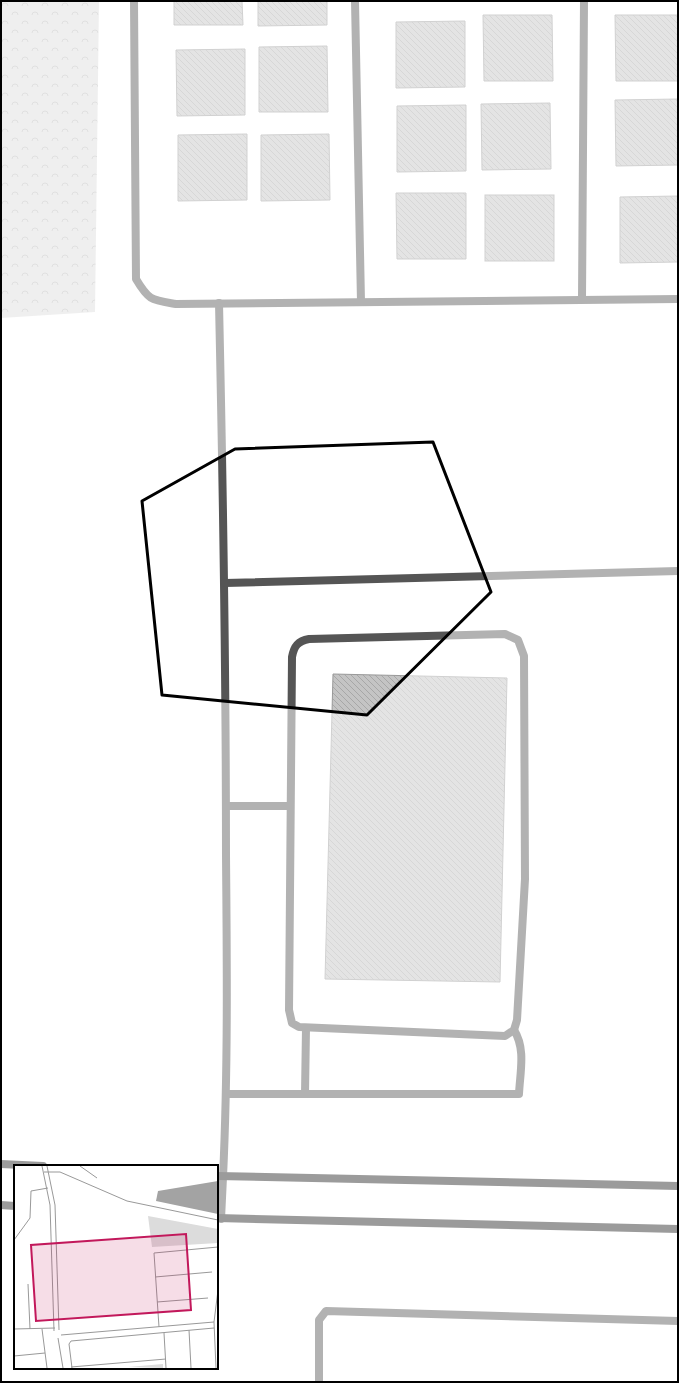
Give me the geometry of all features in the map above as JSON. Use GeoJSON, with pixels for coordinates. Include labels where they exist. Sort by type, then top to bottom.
{"type":"FeatureCollection","features":[{"type":"Feature","properties":{"kind":"street"},"geometry":{"type":"LineString","coordinates":[[134,1],[136,279],[145,295],[156,301],[176,304],[678,299]]}},
{"type":"Feature","properties":{"kind":"street"},"geometry":{"type":"LineString","coordinates":[[355,1],[361,302]]}},
{"type":"Feature","properties":{"kind":"street"},"geometry":{"type":"LineString","coordinates":[[582,299],[584,1]]}},
{"type":"Feature","properties":{"kind":"street"},"geometry":{"type":"LineString","coordinates":[[219,303],[225,583],[227,1094],[220,1177],[219,1218],[678,1229]]}},
{"type":"Feature","properties":{"kind":"street"},"geometry":{"type":"LineString","coordinates":[[225,583],[678,571]]}},
{"type":"Feature","properties":{"kind":"street"},"geometry":{"type":"LineString","coordinates":[[505,634],[518,640],[524,656],[525,879],[518,1020],[514,1030],[505,1036],[299,1028],[292,1023],[289,1010],[290,806],[292,657],[296,645],[301,640],[505,634]]}},
{"type":"Feature","properties":{"kind":"street"},"geometry":{"type":"LineString","coordinates":[[226,806],[290,806]]}},
{"type":"Feature","properties":{"kind":"street"},"geometry":{"type":"LineString","coordinates":[[305,1094],[306,1028]]}},
{"type":"Feature","properties":{"kind":"street"},"geometry":{"type":"LineString","coordinates":[[227,1094],[519,1094],[521,1051],[520,1042],[514,1030]]}},
{"type":"Feature","properties":{"kind":"street"},"geometry":{"type":"LineString","coordinates":[[1,1164],[22,1165]]}},
{"type":"Feature","properties":{"kind":"street"},"geometry":{"type":"LineString","coordinates":[[220,1177],[678,1186]]}},
{"type":"Feature","properties":{"kind":"street"},"geometry":{"type":"LineString","coordinates":[[1,1205],[14,1206]]}},
{"type":"Feature","properties":{"kind":"street"},"geometry":{"type":"LineString","coordinates":[[319,1382],[319,1320],[326,1311],[678,1321]]}},
{"type":"Feature","properties":{"kind":"highlighted area"},"geometry":{"type":"Polygon","coordinates":[[[433,442],[491,592],[367,715],[162,695],[142,501],[235,449],[433,442]]]}},
{"type":"Feature","properties":{"kind":"green space"},"geometry":{"type":"Polygon","coordinates":[[[1,1],[99,1],[95,312],[1,318],[1,1]]]}},
{"type":"Feature","properties":{"kind":"building"},"geometry":{"type":"Polygon","coordinates":[[[174,1],[242,1],[243,25],[174,25],[174,1]]]}},
{"type":"Feature","properties":{"kind":"building"},"geometry":{"type":"Polygon","coordinates":[[[258,1],[327,1],[327,25],[258,26],[258,1]]]}},
{"type":"Feature","properties":{"kind":"building"},"geometry":{"type":"Polygon","coordinates":[[[483,15],[552,15],[553,81],[484,81],[483,15]]]}},
{"type":"Feature","properties":{"kind":"building"},"geometry":{"type":"Polygon","coordinates":[[[615,15],[678,15],[678,81],[616,81],[615,15]]]}},
{"type":"Feature","properties":{"kind":"building"},"geometry":{"type":"Polygon","coordinates":[[[465,21],[465,87],[396,88],[396,22],[465,21]]]}},
{"type":"Feature","properties":{"kind":"building"},"geometry":{"type":"Polygon","coordinates":[[[327,46],[328,112],[259,112],[259,47],[327,46]]]}},
{"type":"Feature","properties":{"kind":"building"},"geometry":{"type":"Polygon","coordinates":[[[245,49],[245,115],[177,116],[176,50],[245,49]]]}},
{"type":"Feature","properties":{"kind":"building"},"geometry":{"type":"Polygon","coordinates":[[[678,99],[678,165],[616,166],[615,100],[678,99]]]}},
{"type":"Feature","properties":{"kind":"building"},"geometry":{"type":"Polygon","coordinates":[[[550,103],[551,169],[482,170],[481,104],[550,103]]]}},
{"type":"Feature","properties":{"kind":"building"},"geometry":{"type":"Polygon","coordinates":[[[466,105],[466,171],[397,172],[397,106],[466,105]]]}},
{"type":"Feature","properties":{"kind":"building"},"geometry":{"type":"Polygon","coordinates":[[[247,134],[247,200],[178,201],[178,135],[247,134]]]}},
{"type":"Feature","properties":{"kind":"building"},"geometry":{"type":"Polygon","coordinates":[[[329,134],[330,200],[261,201],[261,135],[329,134]]]}},
{"type":"Feature","properties":{"kind":"building"},"geometry":{"type":"Polygon","coordinates":[[[396,193],[466,193],[466,259],[397,259],[396,193]]]}},
{"type":"Feature","properties":{"kind":"building"},"geometry":{"type":"Polygon","coordinates":[[[485,195],[554,195],[554,261],[485,261],[485,195]]]}},
{"type":"Feature","properties":{"kind":"building"},"geometry":{"type":"Polygon","coordinates":[[[678,196],[678,262],[620,263],[620,197],[678,196]]]}},
{"type":"Feature","properties":{"kind":"building"},"geometry":{"type":"Polygon","coordinates":[[[333,674],[507,678],[500,982],[325,979],[333,674]]]}}]}
